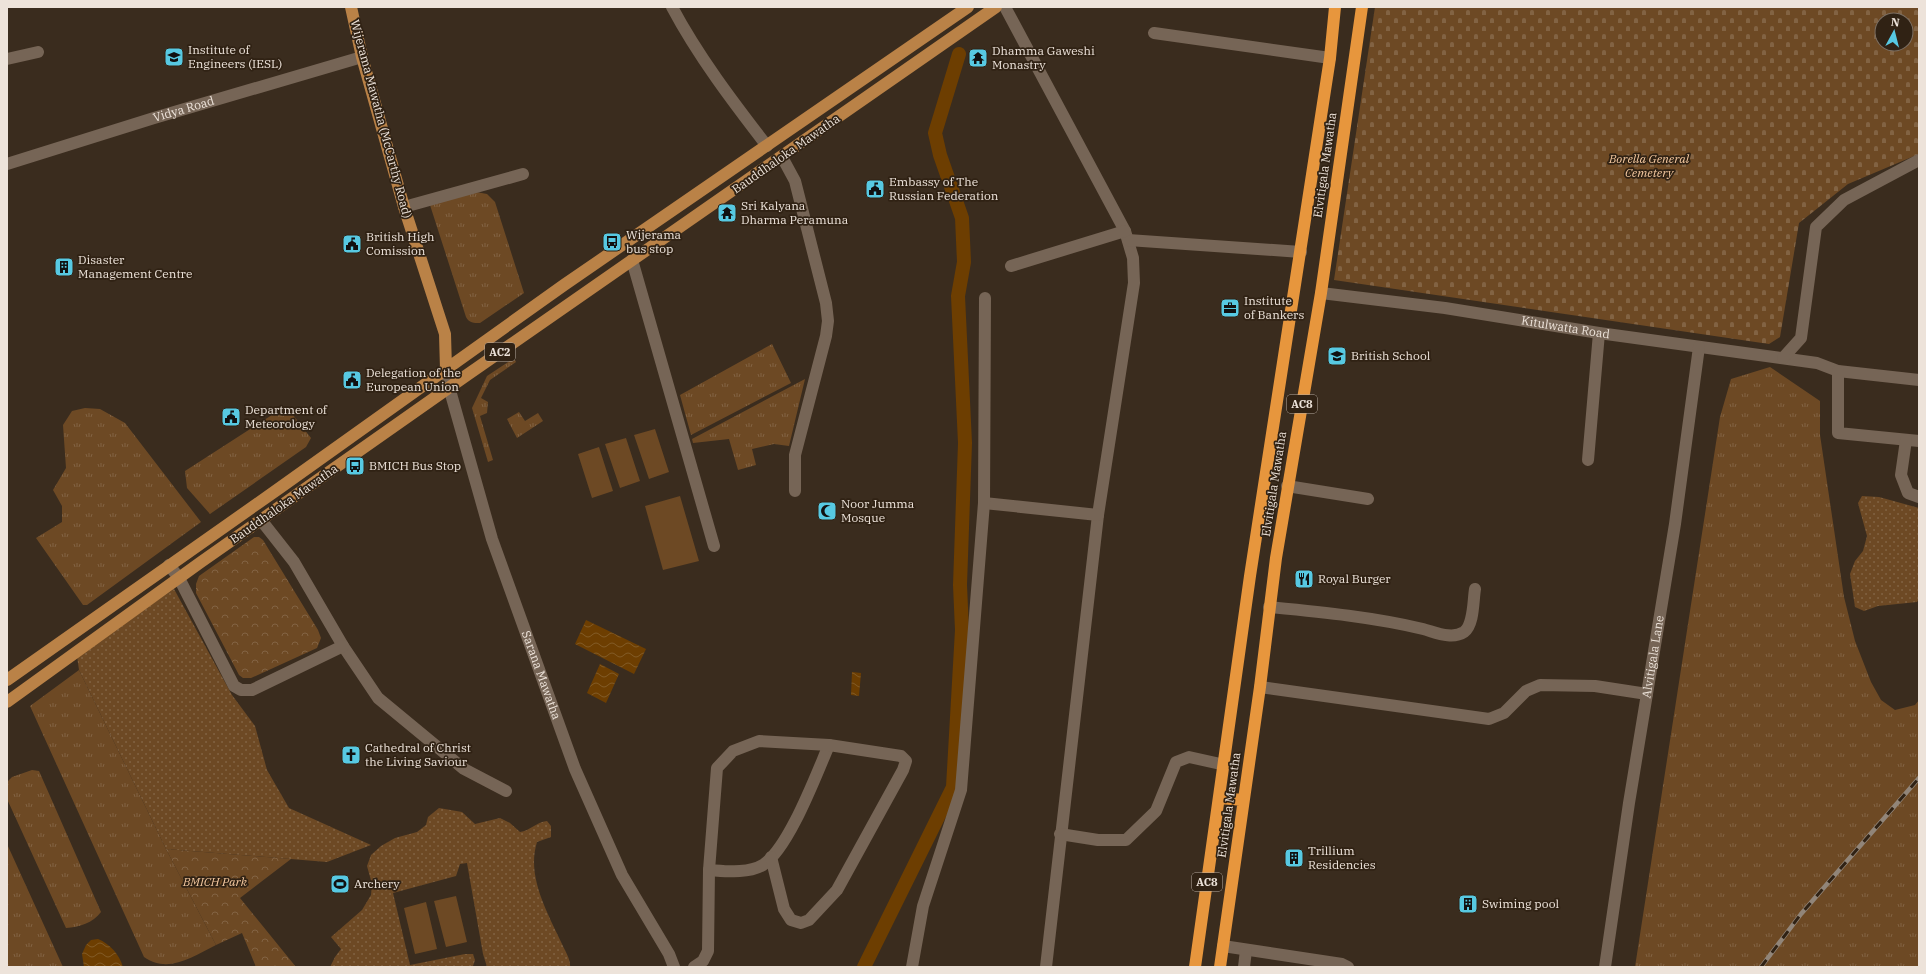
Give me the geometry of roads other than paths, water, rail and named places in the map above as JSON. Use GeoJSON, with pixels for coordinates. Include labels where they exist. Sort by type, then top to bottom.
{"type":"FeatureCollection","features":[{"type":"Feature","properties":{"kind":"highway","name":"Elvitigala Mawatha"},"geometry":{"type":"LineString","coordinates":[[1195,967],[1225,765],[1250,576],[1330,58],[1335,7]]}},
{"type":"Feature","properties":{"kind":"highway","name":"Elvitigala Mawatha"},"geometry":{"type":"LineString","coordinates":[[1220,967],[1287,486],[1321,293],[1362,7]]}},
{"type":"Feature","properties":{"kind":"highway"},"geometry":{"type":"LineString","coordinates":[[1220,798],[1243,800]]}},
{"type":"Feature","properties":{"kind":"main road","name":"Wijerama Mawatha (McCarthy Road)"},"geometry":{"type":"LineString","coordinates":[[351,7],[362,57],[404,207],[445,334],[446,369]]}},
{"type":"Feature","properties":{"kind":"main road","name":"Bauddhaloka Mawatha"},"geometry":{"type":"LineString","coordinates":[[7,680],[564,285],[968,7]]}},
{"type":"Feature","properties":{"kind":"main road","name":"Bauddhaloka Mawatha"},"geometry":{"type":"LineString","coordinates":[[7,702],[449,387],[996,7]]}},
{"type":"Feature","properties":{"kind":"street"},"geometry":{"type":"LineString","coordinates":[[672,7],[687,34],[744,116],[767,146]]}},
{"type":"Feature","properties":{"kind":"street"},"geometry":{"type":"LineString","coordinates":[[1005,7],[1127,235],[1133,258],[1134,284],[1098,515],[1060,834],[1046,967]]}},
{"type":"Feature","properties":{"kind":"street"},"geometry":{"type":"LineString","coordinates":[[1154,33],[1330,58]]}},
{"type":"Feature","properties":{"kind":"street"},"geometry":{"type":"LineString","coordinates":[[7,59],[38,52]]}},
{"type":"Feature","properties":{"kind":"street","name":"Vidya Road"},"geometry":{"type":"LineString","coordinates":[[7,164],[154,118],[362,57]]}},
{"type":"Feature","properties":{"kind":"street"},"geometry":{"type":"LineString","coordinates":[[782,156],[796,181],[826,303],[828,321],[826,336],[795,455],[795,491]]}},
{"type":"Feature","properties":{"kind":"street"},"geometry":{"type":"LineString","coordinates":[[1783,358],[1801,338],[1816,227],[1844,200],[1919,160]]}},
{"type":"Feature","properties":{"kind":"street"},"geometry":{"type":"LineString","coordinates":[[404,207],[523,174]]}},
{"type":"Feature","properties":{"kind":"street"},"geometry":{"type":"LineString","coordinates":[[1011,266],[1127,235],[1301,252]]}},
{"type":"Feature","properties":{"kind":"street"},"geometry":{"type":"LineString","coordinates":[[632,260],[714,546]]}},
{"type":"Feature","properties":{"kind":"street","name":"Kitulwatta Road"},"geometry":{"type":"LineString","coordinates":[[1321,293],[1444,308],[1599,333],[1817,363],[1838,371],[1919,380]]}},
{"type":"Feature","properties":{"kind":"street"},"geometry":{"type":"LineString","coordinates":[[912,967],[923,906],[961,790],[984,503],[985,298]]}},
{"type":"Feature","properties":{"kind":"street"},"geometry":{"type":"LineString","coordinates":[[1588,460],[1599,333]]}},
{"type":"Feature","properties":{"kind":"street","name":"Alvitigala Lane"},"geometry":{"type":"LineString","coordinates":[[1605,967],[1675,524],[1700,347]]}},
{"type":"Feature","properties":{"kind":"street","name":"Sarana Mawatha"},"geometry":{"type":"LineString","coordinates":[[446,369],[449,387],[492,539],[575,769],[622,875],[669,954],[674,967]]}},
{"type":"Feature","properties":{"kind":"street"},"geometry":{"type":"LineString","coordinates":[[1838,371],[1838,433],[1919,441]]}},
{"type":"Feature","properties":{"kind":"street"},"geometry":{"type":"LineString","coordinates":[[1906,440],[1901,475],[1908,493],[1919,497]]}},
{"type":"Feature","properties":{"kind":"street"},"geometry":{"type":"LineString","coordinates":[[1287,486],[1368,498]]}},
{"type":"Feature","properties":{"kind":"street"},"geometry":{"type":"LineString","coordinates":[[984,503],[1098,515]]}},
{"type":"Feature","properties":{"kind":"street"},"geometry":{"type":"LineString","coordinates":[[261,520],[294,562],[343,646],[378,698],[464,769],[506,791]]}},
{"type":"Feature","properties":{"kind":"street"},"geometry":{"type":"LineString","coordinates":[[169,565],[179,578],[234,686],[241,690],[252,690],[343,646]]}},
{"type":"Feature","properties":{"kind":"street"},"geometry":{"type":"LineString","coordinates":[[1270,607],[1320,612],[1402,625],[1452,636],[1463,632],[1469,627],[1475,589]]}},
{"type":"Feature","properties":{"kind":"street"},"geometry":{"type":"LineString","coordinates":[[1260,687],[1489,720],[1504,713],[1526,691],[1540,685],[1595,686],[1647,694]]}},
{"type":"Feature","properties":{"kind":"street"},"geometry":{"type":"LineString","coordinates":[[694,967],[703,961],[708,951],[709,870],[717,768],[733,751],[759,741],[829,745],[901,756],[906,761],[903,770],[837,890],[809,920],[801,923],[791,920],[784,910],[771,857]]}},
{"type":"Feature","properties":{"kind":"street"},"geometry":{"type":"LineString","coordinates":[[709,870],[734,872],[762,866],[771,857],[791,830],[829,745]]}},
{"type":"Feature","properties":{"kind":"street"},"geometry":{"type":"LineString","coordinates":[[1060,834],[1098,840],[1126,840],[1156,812],[1176,762],[1189,758],[1225,765]]}},
{"type":"Feature","properties":{"kind":"street"},"geometry":{"type":"LineString","coordinates":[[1223,946],[1342,964],[1348,967]]}},
{"type":"Feature","properties":{"kind":"street"},"geometry":{"type":"LineString","coordinates":[[1244,967],[1246,950]]}},
{"type":"Feature","properties":{"kind":"water"},"geometry":{"type":"Polygon","coordinates":[[[586,620],[646,649],[634,674],[575,644],[586,620]]]}},
{"type":"Feature","properties":{"kind":"water"},"geometry":{"type":"Polygon","coordinates":[[[600,664],[619,674],[606,703],[587,693],[600,664]]]}},
{"type":"Feature","properties":{"kind":"water"},"geometry":{"type":"Polygon","coordinates":[[[852,672],[861,673],[859,696],[851,695],[852,672]]]}},
{"type":"Feature","properties":{"kind":"water"},"geometry":{"type":"Polygon","coordinates":[[[98,939],[114,950],[123,967],[84,967],[82,954],[86,945],[91,940],[98,939]]]}},
{"type":"Feature","properties":{"kind":"waterway"},"geometry":{"type":"LineString","coordinates":[[864,967],[953,787],[962,630],[960,585],[965,443],[958,296],[964,262],[962,218],[940,155],[935,133],[959,54]]}},
{"type":"Feature","properties":{"kind":"railway"},"geometry":{"type":"LineString","coordinates":[[1761,967],[1801,914],[1919,778]]}},
{"type":"Feature","properties":{"kind":"place","name":"Institute of Engineers (IESL)"},"geometry":{"type":"Point","coordinates":[174,57]}},
{"type":"Feature","properties":{"kind":"place","name":"Dhamma Gaweshi Monastry"},"geometry":{"type":"Point","coordinates":[978,58]}},
{"type":"Feature","properties":{"kind":"place","name":"Embassy of The Russian Federation"},"geometry":{"type":"Point","coordinates":[875,189]}},
{"type":"Feature","properties":{"kind":"place","name":"Sri Kalyana Dharma Peramuna"},"geometry":{"type":"Point","coordinates":[727,213]}},
{"type":"Feature","properties":{"kind":"place","name":"Wijerama bus stop"},"geometry":{"type":"Point","coordinates":[612,242]}},
{"type":"Feature","properties":{"kind":"place","name":"British High Comission"},"geometry":{"type":"Point","coordinates":[352,244]}},
{"type":"Feature","properties":{"kind":"place","name":"Disaster Management Centre"},"geometry":{"type":"Point","coordinates":[64,267]}},
{"type":"Feature","properties":{"kind":"place","name":"Institute of Bankers"},"geometry":{"type":"Point","coordinates":[1230,308]}},
{"type":"Feature","properties":{"kind":"place","name":"British School"},"geometry":{"type":"Point","coordinates":[1337,356]}},
{"type":"Feature","properties":{"kind":"place","name":"Delegation of the European Union"},"geometry":{"type":"Point","coordinates":[352,380]}},
{"type":"Feature","properties":{"kind":"place","name":"Department of Meteorology"},"geometry":{"type":"Point","coordinates":[231,417]}},
{"type":"Feature","properties":{"kind":"place","name":"BMICH Bus Stop"},"geometry":{"type":"Point","coordinates":[355,466]}},
{"type":"Feature","properties":{"kind":"place","name":"Noor Jumma Mosque"},"geometry":{"type":"Point","coordinates":[827,511]}},
{"type":"Feature","properties":{"kind":"place","name":"Royal Burger"},"geometry":{"type":"Point","coordinates":[1304,579]}},
{"type":"Feature","properties":{"kind":"place","name":"Cathedral of Christ the Living Saviour"},"geometry":{"type":"Point","coordinates":[351,755]}},
{"type":"Feature","properties":{"kind":"place","name":"Trillium Residencies"},"geometry":{"type":"Point","coordinates":[1294,858]}},
{"type":"Feature","properties":{"kind":"place","name":"Archery"},"geometry":{"type":"Point","coordinates":[340,884]}},
{"type":"Feature","properties":{"kind":"place","name":"Swiming pool"},"geometry":{"type":"Point","coordinates":[1468,904]}},
{"type":"Feature","properties":{"kind":"park label","name":"Borella General Cemetery"},"geometry":{"type":"Point","coordinates":[1649,166]}},
{"type":"Feature","properties":{"kind":"park label","name":"BMICH Park"},"geometry":{"type":"Point","coordinates":[215,882]}}]}
